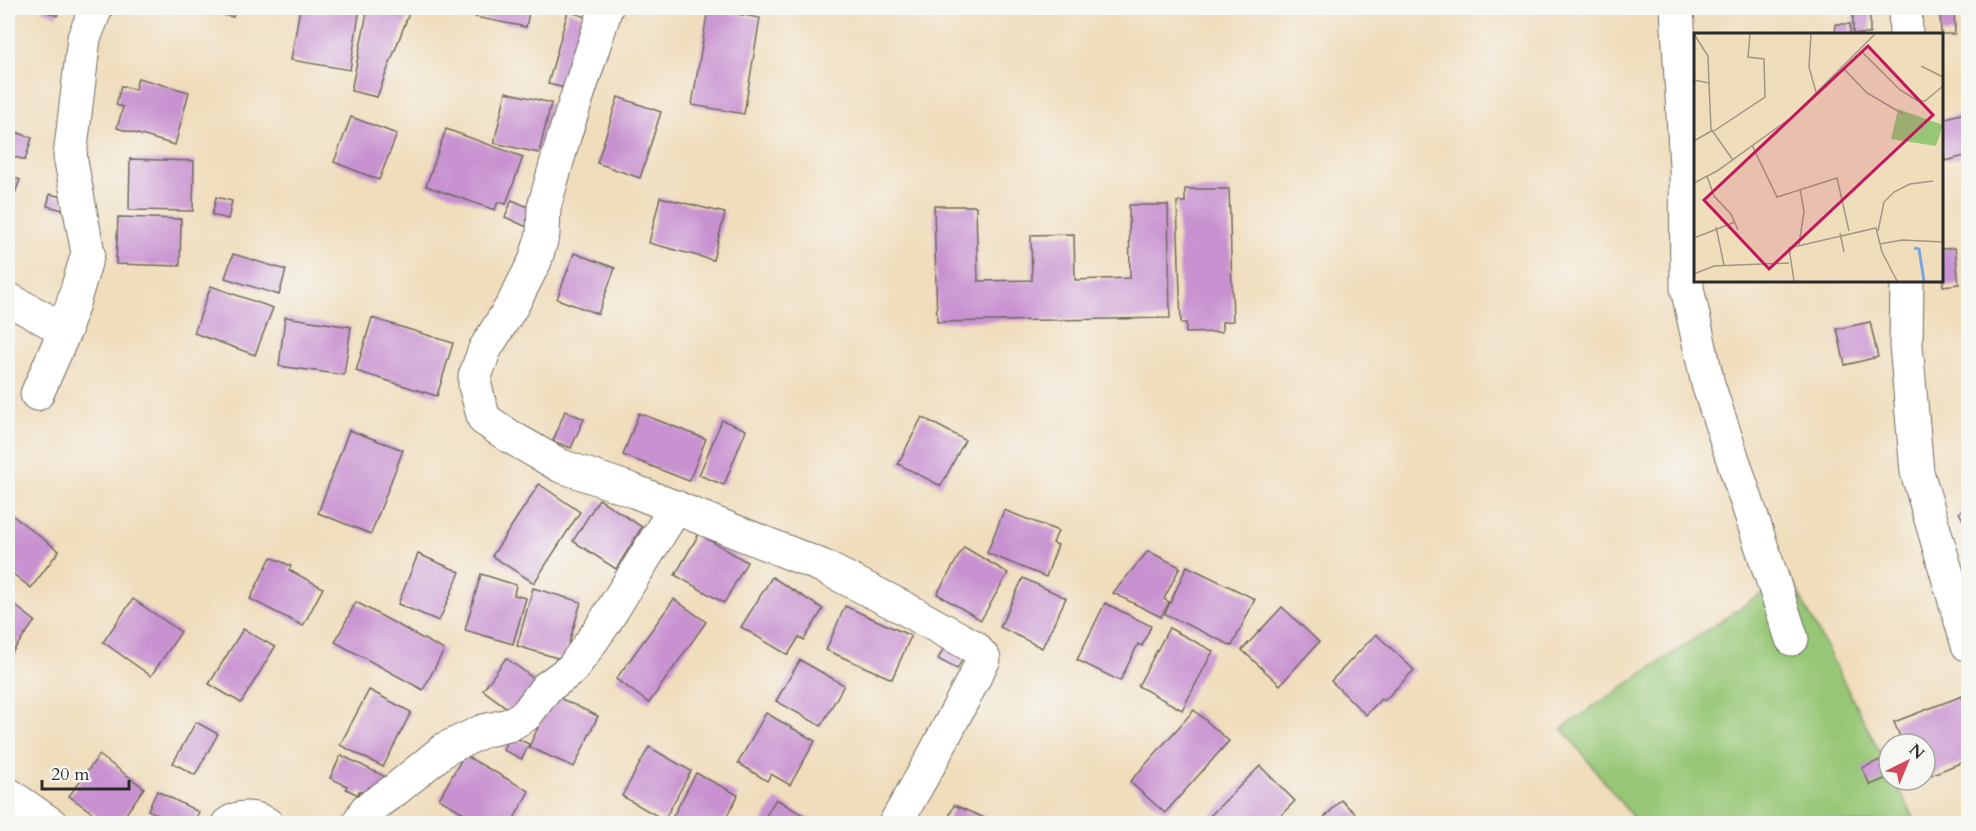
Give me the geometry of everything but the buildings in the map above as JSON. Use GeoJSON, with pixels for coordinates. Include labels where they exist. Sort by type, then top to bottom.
{"type":"FeatureCollection","features":[{"type":"Feature","properties":{"kind":"street"},"geometry":{"type":"LineString","coordinates":[[37,394],[65,330],[88,253],[70,156],[84,38],[96,8]]}},
{"type":"Feature","properties":{"kind":"street"},"geometry":{"type":"LineString","coordinates":[[606,8],[544,207],[543,234],[535,261],[513,304],[485,349],[475,376],[475,387],[484,419],[561,466],[676,507],[822,566],[974,647],[984,659],[895,824]]}},
{"type":"Feature","properties":{"kind":"street"},"geometry":{"type":"LineString","coordinates":[[1677,8],[1686,167],[1687,288],[1708,384],[1792,639]]}},
{"type":"Feature","properties":{"kind":"street"},"geometry":{"type":"LineString","coordinates":[[1905,8],[1906,33]]}},
{"type":"Feature","properties":{"kind":"street"},"geometry":{"type":"LineString","coordinates":[[1907,282],[1906,345],[1917,472],[1968,645]]}},
{"type":"Feature","properties":{"kind":"street"},"geometry":{"type":"LineString","coordinates":[[8,299],[65,330]]}},
{"type":"Feature","properties":{"kind":"street"},"geometry":{"type":"LineString","coordinates":[[358,824],[366,810],[395,790],[445,749],[483,731],[509,725],[526,716],[546,688],[572,669],[603,625],[676,507]]}},
{"type":"Feature","properties":{"kind":"street"},"geometry":{"type":"LineString","coordinates":[[8,794],[51,824]]}},
{"type":"Feature","properties":{"kind":"street"},"geometry":{"type":"LineString","coordinates":[[228,824],[235,818],[257,818],[267,824]]}},
{"type":"Feature","properties":{"kind":"green space"},"geometry":{"type":"Polygon","coordinates":[[[1789,575],[1877,747],[1877,792],[1900,792],[1917,823],[1637,823],[1562,728],[1789,575]]]}}]}
